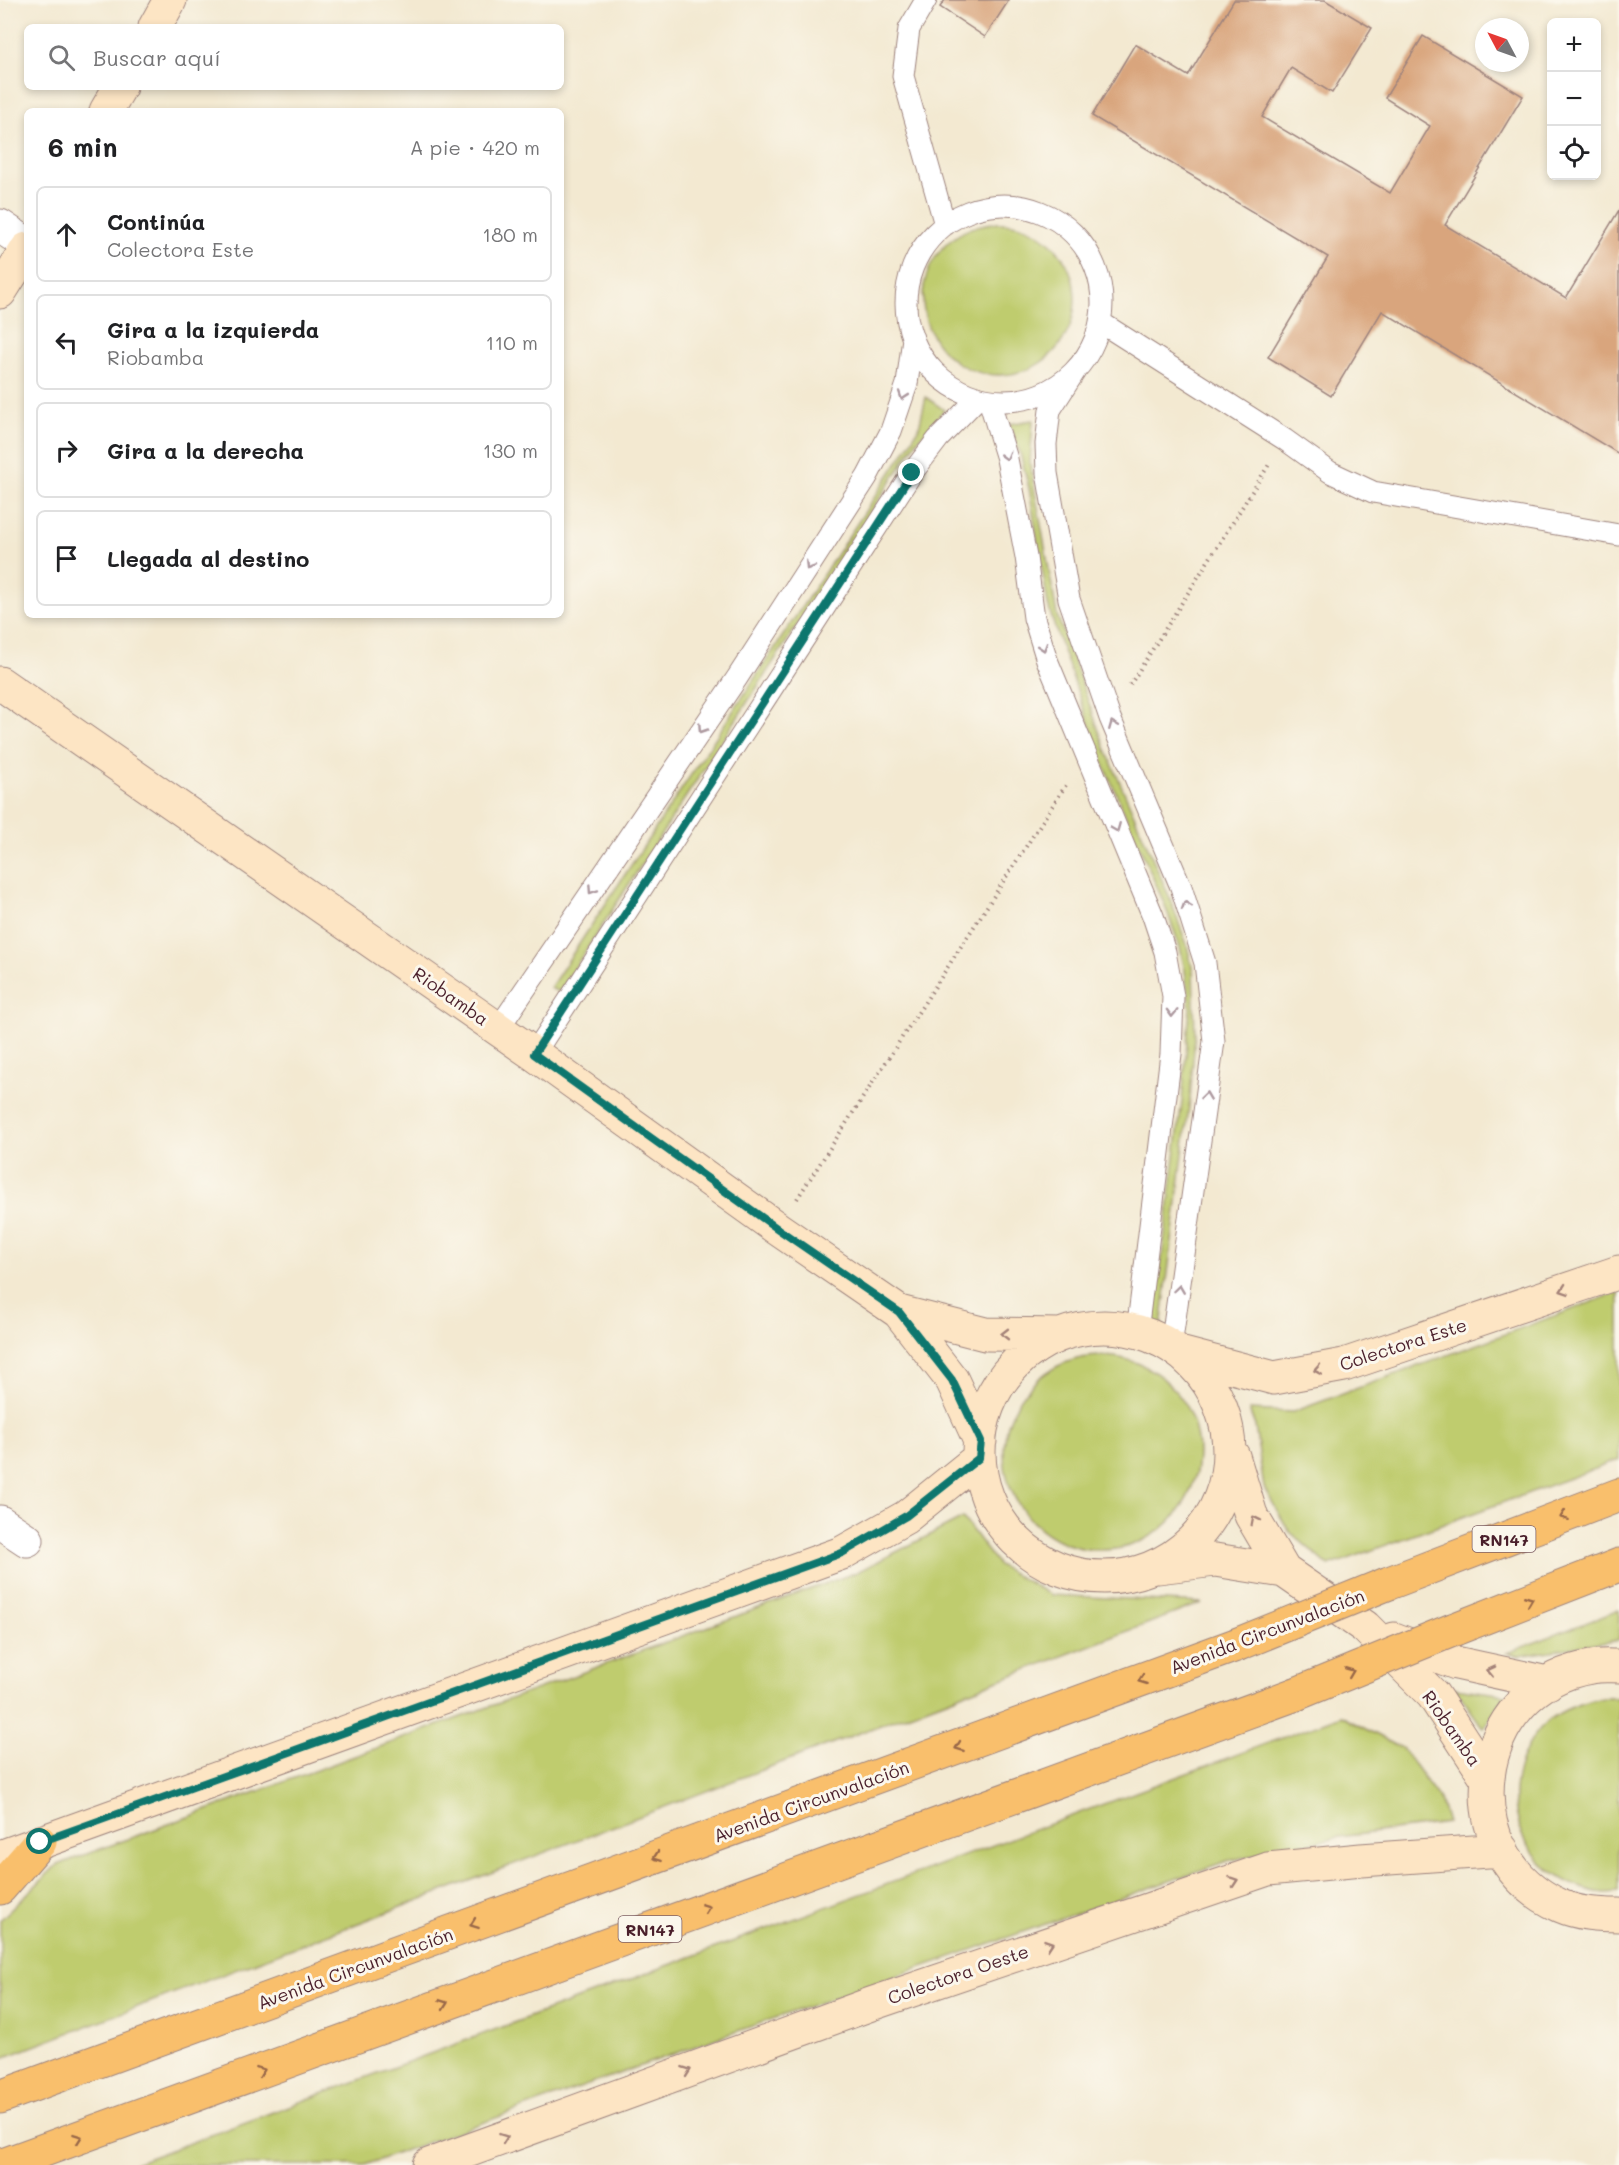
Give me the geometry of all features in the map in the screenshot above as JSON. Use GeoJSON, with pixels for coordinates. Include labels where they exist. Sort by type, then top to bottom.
{"type":"FeatureCollection","features":[{"type":"Feature","properties":{"kind":"highway","name":"Avenida Circunvalación"},"geometry":{"type":"LineString","coordinates":[[0,2097],[1236,1645],[1389,1583],[1619,1495]]}},
{"type":"Feature","properties":{"kind":"highway","name":"RN147"},"geometry":{"type":"LineString","coordinates":[[3,2165],[1296,1694],[1619,1564]]}},
{"type":"Feature","properties":{"kind":"highway"},"geometry":{"type":"LineString","coordinates":[[0,1888],[14,1875],[40,1842]]}},
{"type":"Feature","properties":{"kind":"street"},"geometry":{"type":"LineString","coordinates":[[157,24],[170,0]]}},
{"type":"Feature","properties":{"kind":"street"},"geometry":{"type":"LineString","coordinates":[[108,108],[118,90]]}},
{"type":"Feature","properties":{"kind":"street"},"geometry":{"type":"LineString","coordinates":[[0,226],[24,244]]}},
{"type":"Feature","properties":{"kind":"street"},"geometry":{"type":"LineString","coordinates":[[0,292],[24,251]]}},
{"type":"Feature","properties":{"kind":"street","name":"Riobamba"},"geometry":{"type":"LineString","coordinates":[[0,683],[534,1054],[778,1229],[899,1312],[952,1380],[980,1449]]}},
{"type":"Feature","properties":{"kind":"street","name":"Colectora Este"},"geometry":{"type":"LineString","coordinates":[[1177,1351],[1274,1378],[1344,1365],[1619,1272]]}},
{"type":"Feature","properties":{"kind":"street","name":"Riobamba"},"geometry":{"type":"LineString","coordinates":[[899,1312],[985,1334],[1064,1335]]}},
{"type":"Feature","properties":{"kind":"street"},"geometry":{"type":"LineString","coordinates":[[1085,1328],[1120,1328],[1137,1332],[1153,1337],[1177,1351],[1207,1380],[1223,1411],[1229,1445],[1225,1487],[1213,1515],[1195,1538],[1172,1558],[1145,1571],[1116,1578],[1084,1577],[1054,1568],[1027,1552],[1002,1526],[985,1493],[980,1449],[983,1421],[996,1388],[1019,1359],[1050,1339],[1085,1328]]}},
{"type":"Feature","properties":{"kind":"street","name":"Riobamba"},"geometry":{"type":"LineString","coordinates":[[1229,1445],[1251,1515],[1284,1571],[1365,1627],[1434,1695],[1487,1778]]}},
{"type":"Feature","properties":{"kind":"street"},"geometry":{"type":"LineString","coordinates":[[0,1857],[842,1553],[906,1516],[980,1449]]}},
{"type":"Feature","properties":{"kind":"street","name":"Riobamba"},"geometry":{"type":"LineString","coordinates":[[1152,1567],[1215,1560],[1284,1571]]}},
{"type":"Feature","properties":{"kind":"street","name":"Riobamba"},"geometry":{"type":"LineString","coordinates":[[1365,1627],[1456,1663],[1548,1683]]}},
{"type":"Feature","properties":{"kind":"street"},"geometry":{"type":"LineString","coordinates":[[1619,1666],[1592,1667],[1557,1677],[1527,1697],[1503,1726],[1490,1760],[1486,1796],[1492,1832],[1509,1864],[1534,1890],[1561,1906],[1592,1915],[1619,1916]]}},
{"type":"Feature","properties":{"kind":"street","name":"Colectora Oeste"},"geometry":{"type":"LineString","coordinates":[[429,2165],[871,2004],[1269,1869],[1502,1850]]}},
{"type":"Feature","properties":{"kind":"lane"},"geometry":{"type":"LineString","coordinates":[[926,0],[909,29],[903,76],[945,225]]}},
{"type":"Feature","properties":{"kind":"lane"},"geometry":{"type":"LineString","coordinates":[[1075,371],[1057,386],[1036,396],[1013,401],[984,399],[957,389],[939,376],[924,359],[913,339],[907,314],[908,289],[914,265],[927,243],[945,225],[971,211],[1001,205],[1029,208],[1057,220],[1079,239],[1095,264],[1102,292],[1100,322],[1095,340],[1087,357],[1075,371],[1050,410],[1046,444],[1047,473],[1069,598],[1110,718],[1181,887],[1205,963],[1214,1041],[1177,1351]]}},
{"type":"Feature","properties":{"kind":"lane"},"geometry":{"type":"LineString","coordinates":[[1100,322],[1284,439],[1330,472],[1373,492],[1619,535]]}},
{"type":"Feature","properties":{"kind":"lane"},"geometry":{"type":"LineString","coordinates":[[498,1029],[736,678],[867,477],[891,431],[907,384],[913,339]]}},
{"type":"Feature","properties":{"kind":"lane"},"geometry":{"type":"LineString","coordinates":[[984,399],[1007,459],[1026,556],[1034,618],[1047,660],[1153,916],[1165,952],[1173,996],[1171,1054],[1137,1332]]}},
{"type":"Feature","properties":{"kind":"lane"},"geometry":{"type":"LineString","coordinates":[[534,1054],[912,473],[938,439],[984,399]]}},
{"type":"Feature","properties":{"kind":"path"},"geometry":{"type":"LineString","coordinates":[[1110,718],[1284,439]]}},
{"type":"Feature","properties":{"kind":"path"},"geometry":{"type":"LineString","coordinates":[[778,1229],[1086,755]]}},
{"type":"Feature","properties":{"kind":"green space"},"geometry":{"type":"Polygon","coordinates":[[[999,223],[1028,229],[1053,245],[1069,270],[1075,299],[1069,328],[1053,353],[1028,369],[999,375],[970,369],[945,353],[929,328],[923,299],[929,270],[945,245],[970,229],[999,223]]]}},
{"type":"Feature","properties":{"kind":"green space"},"geometry":{"type":"Polygon","coordinates":[[[926,397],[944,410],[917,441],[559,992],[550,988],[907,448],[919,427],[926,397]]]}},
{"type":"Feature","properties":{"kind":"green space"},"geometry":{"type":"Polygon","coordinates":[[[1033,420],[1030,463],[1057,615],[1106,750],[1169,896],[1187,945],[1193,971],[1195,1036],[1190,1099],[1158,1351],[1150,1351],[1182,1101],[1190,1008],[1180,947],[1164,903],[1103,763],[1048,605],[1029,488],[1020,453],[1009,424],[1033,420]]]}},
{"type":"Feature","properties":{"kind":"green space"},"geometry":{"type":"Polygon","coordinates":[[[1619,1292],[1619,1460],[1329,1566],[1289,1531],[1264,1488],[1255,1426],[1249,1410],[1293,1412],[1619,1292]]]}},
{"type":"Feature","properties":{"kind":"green space"},"geometry":{"type":"Polygon","coordinates":[[[1111,1356],[1147,1367],[1170,1384],[1182,1399],[1191,1416],[1197,1434],[1197,1472],[1191,1490],[1182,1507],[1170,1522],[1155,1534],[1138,1543],[1120,1549],[1091,1550],[1055,1539],[1026,1515],[1015,1499],[1005,1472],[1004,1443],[1015,1407],[1039,1378],[1055,1367],[1082,1357],[1111,1356]]]}},
{"type":"Feature","properties":{"kind":"green space"},"geometry":{"type":"Polygon","coordinates":[[[963,1518],[998,1565],[1051,1595],[1202,1603],[0,2059],[0,1920],[57,1865],[857,1572],[963,1518]]]}},
{"type":"Feature","properties":{"kind":"green space"},"geometry":{"type":"Polygon","coordinates":[[[1619,1610],[1619,1640],[1520,1656],[1507,1653],[1619,1610]]]}},
{"type":"Feature","properties":{"kind":"green space"},"geometry":{"type":"Polygon","coordinates":[[[1455,1688],[1506,1695],[1483,1728],[1455,1688]]]}},
{"type":"Feature","properties":{"kind":"green space"},"geometry":{"type":"Polygon","coordinates":[[[1602,1698],[1619,1698],[1619,1892],[1605,1893],[1574,1885],[1555,1874],[1539,1860],[1527,1843],[1519,1824],[1515,1803],[1516,1781],[1522,1759],[1540,1729],[1554,1716],[1567,1709],[1602,1698]]]}},
{"type":"Feature","properties":{"kind":"green space"},"geometry":{"type":"Polygon","coordinates":[[[1341,1716],[1402,1748],[1440,1800],[1447,1823],[1339,1837],[1227,1861],[732,2033],[365,2165],[130,2165],[1341,1716]]]}},
{"type":"Feature","properties":{"kind":"building"},"geometry":{"type":"Polygon","coordinates":[[[945,0],[1009,0],[985,37],[940,7],[945,0]]]}},
{"type":"Feature","properties":{"kind":"building"},"geometry":{"type":"Polygon","coordinates":[[[1234,0],[1325,0],[1372,28],[1332,93],[1291,68],[1262,117],[1390,193],[1430,126],[1385,98],[1423,36],[1475,67],[1475,72],[1483,72],[1523,96],[1445,225],[1566,298],[1619,210],[1619,454],[1382,311],[1331,396],[1268,357],[1328,257],[1092,116],[1135,44],[1188,76],[1234,0]]]}},
{"type":"Feature","properties":{"kind":"route"},"geometry":{"type":"LineString","coordinates":[[40,1842],[842,1553],[906,1516],[979,1458],[981,1441],[952,1380],[899,1312],[778,1229],[534,1054],[912,473]]}}]}
